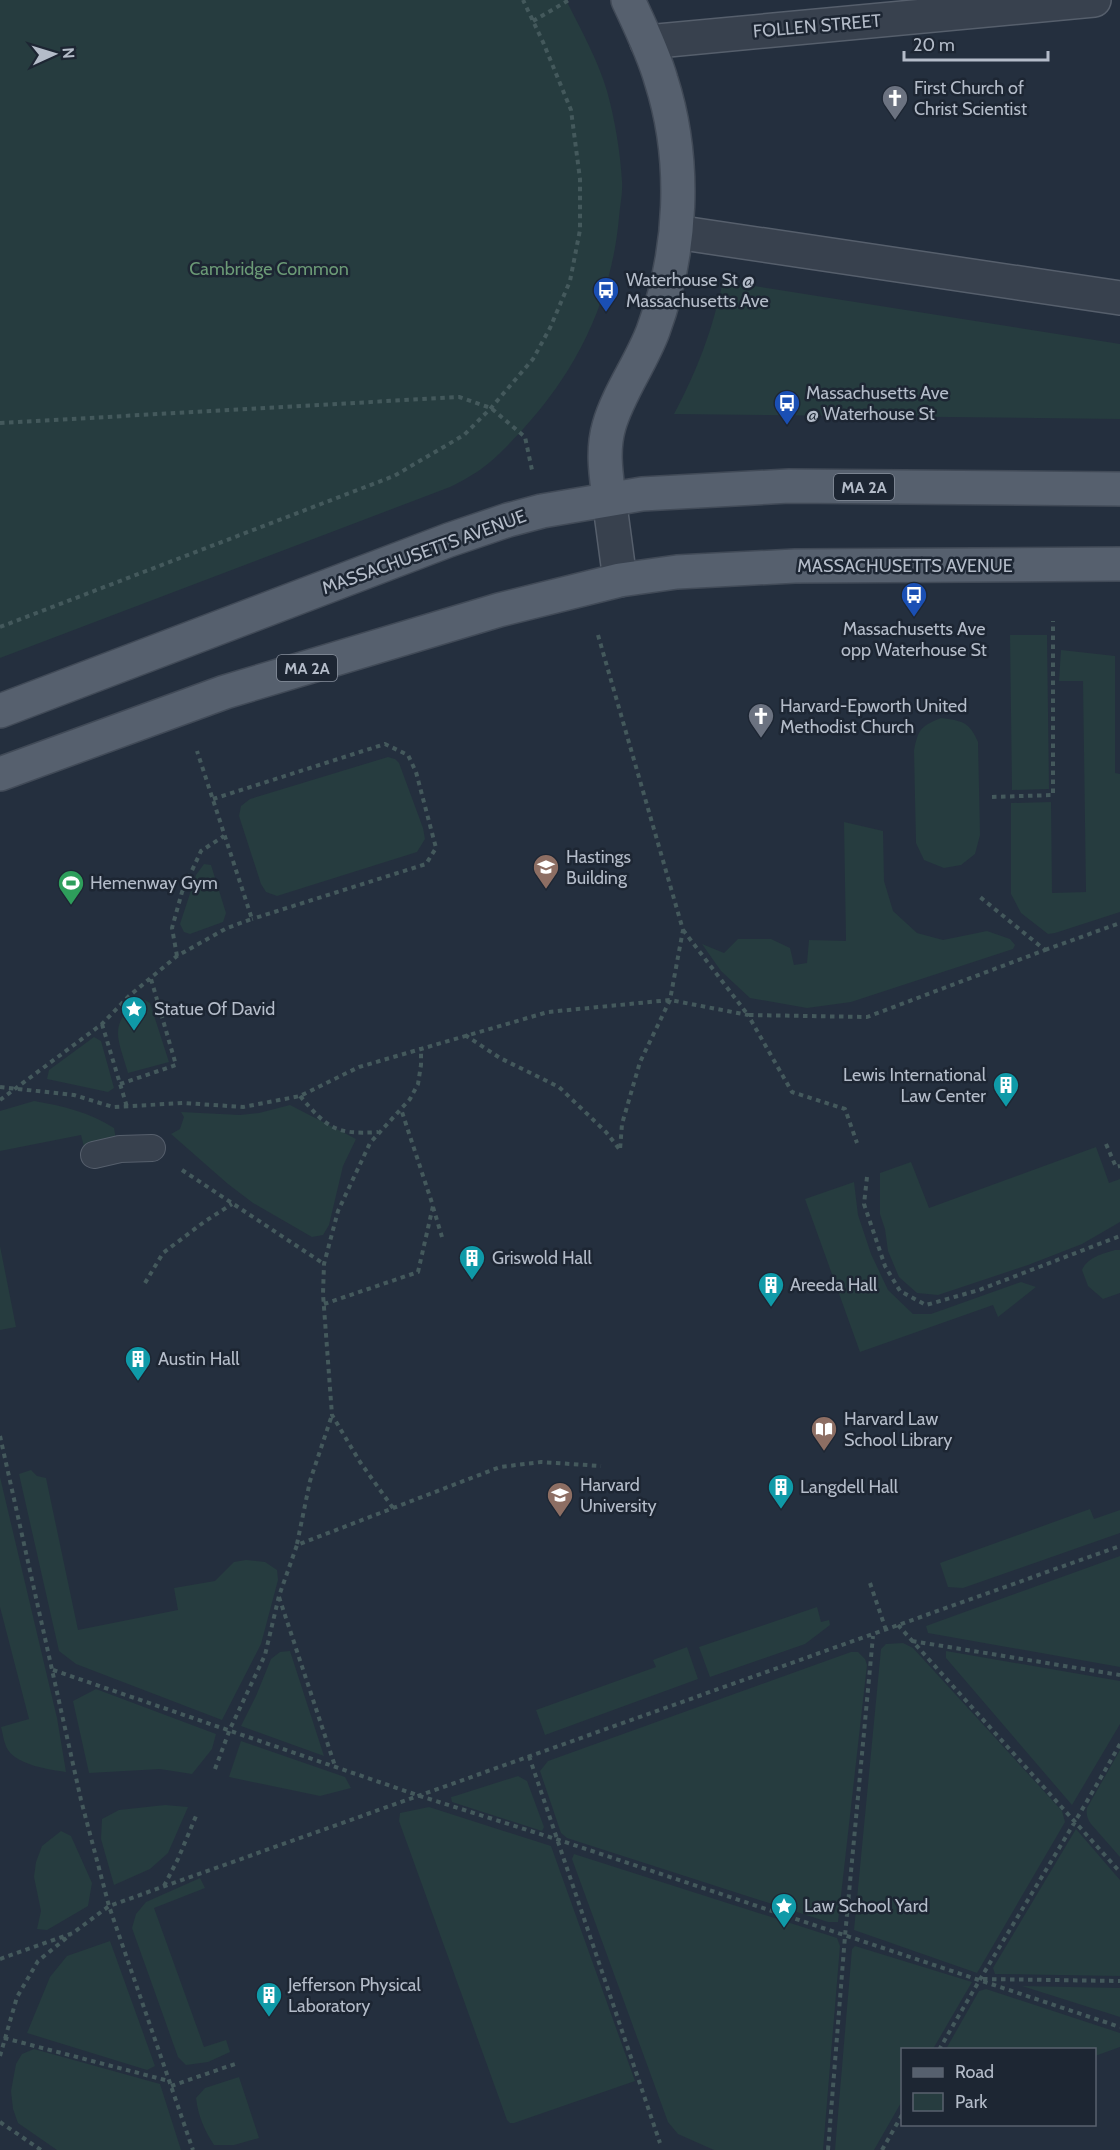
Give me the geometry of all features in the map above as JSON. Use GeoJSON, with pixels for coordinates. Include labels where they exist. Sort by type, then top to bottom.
{"type":"FeatureCollection","features":[{"type":"Feature","properties":{"kind":"main road"},"geometry":{"type":"LineString","coordinates":[[609,498],[604,457],[609,426],[653,332],[665,291],[676,232],[678,184],[674,133],[661,78],[628,0]]}},
{"type":"Feature","properties":{"kind":"main road","name":"MASSACHUSETTS AVENUE"},"geometry":{"type":"LineString","coordinates":[[0,711],[478,530],[542,512],[609,498],[675,491],[789,486],[1120,489]]}},
{"type":"Feature","properties":{"kind":"main road","name":"MASSACHUSETTS AVENUE"},"geometry":{"type":"LineString","coordinates":[[0,774],[225,692],[499,610],[620,580],[677,572],[795,566],[1120,564]]}},
{"type":"Feature","properties":{"kind":"street","name":"FOLLEN STREET"},"geometry":{"type":"LineString","coordinates":[[647,42],[1094,0]]}},
{"type":"Feature","properties":{"kind":"street"},"geometry":{"type":"LineString","coordinates":[[676,232],[1120,298]]}},
{"type":"Feature","properties":{"kind":"street"},"geometry":{"type":"LineString","coordinates":[[609,498],[620,580]]}},
{"type":"Feature","properties":{"kind":"lane"},"geometry":{"type":"LineString","coordinates":[[94,1155],[120,1149],[152,1148]]}},
{"type":"Feature","properties":{"kind":"path"},"geometry":{"type":"LineString","coordinates":[[0,627],[394,476],[464,435],[491,408],[532,359],[550,328],[570,281],[580,230],[580,179],[571,110],[523,0]]}},
{"type":"Feature","properties":{"kind":"path"},"geometry":{"type":"LineString","coordinates":[[533,21],[570,0]]}},
{"type":"Feature","properties":{"kind":"path"},"geometry":{"type":"LineString","coordinates":[[0,423],[459,398],[491,408],[525,437]]}},
{"type":"Feature","properties":{"kind":"path"},"geometry":{"type":"LineString","coordinates":[[992,797],[1053,795],[1053,621]]}},
{"type":"Feature","properties":{"kind":"path"},"geometry":{"type":"LineString","coordinates":[[598,635],[682,930],[748,1015],[792,1092],[845,1110],[857,1143]]}},
{"type":"Feature","properties":{"kind":"path"},"geometry":{"type":"LineString","coordinates":[[0,1100],[102,1024],[129,996],[177,956],[227,928],[426,864],[436,848],[416,772],[408,755],[385,744],[213,799]]}},
{"type":"Feature","properties":{"kind":"path"},"geometry":{"type":"LineString","coordinates":[[197,751],[252,919]]}},
{"type":"Feature","properties":{"kind":"path"},"geometry":{"type":"LineString","coordinates":[[177,956],[172,928],[182,892],[201,850],[224,836]]}},
{"type":"Feature","properties":{"kind":"path"},"geometry":{"type":"LineString","coordinates":[[980,897],[1045,950]]}},
{"type":"Feature","properties":{"kind":"path"},"geometry":{"type":"LineString","coordinates":[[0,1087],[74,1095],[113,1107],[184,1103],[243,1107],[300,1096],[358,1067],[548,1012],[670,1000],[748,1015],[867,1017],[1120,923]]}},
{"type":"Feature","properties":{"kind":"path"},"geometry":{"type":"LineString","coordinates":[[465,1035],[500,1058],[559,1087],[606,1132],[620,1150],[622,1124],[640,1062],[670,1000],[682,930]]}},
{"type":"Feature","properties":{"kind":"path"},"geometry":{"type":"LineString","coordinates":[[120,1084],[176,1065],[152,979]]}},
{"type":"Feature","properties":{"kind":"path"},"geometry":{"type":"LineString","coordinates":[[102,1024],[127,1107]]}},
{"type":"Feature","properties":{"kind":"path"},"geometry":{"type":"LineString","coordinates":[[215,1769],[230,1729],[266,1655],[279,1596],[297,1545],[310,1481],[332,1415],[324,1304],[324,1264],[338,1211],[370,1143],[410,1099],[418,1084],[422,1047]]}},
{"type":"Feature","properties":{"kind":"path"},"geometry":{"type":"LineString","coordinates":[[300,1096],[315,1114],[336,1128],[354,1134],[378,1132]]}},
{"type":"Feature","properties":{"kind":"path"},"geometry":{"type":"LineString","coordinates":[[113,1107],[152,1148],[324,1264]]}},
{"type":"Feature","properties":{"kind":"path"},"geometry":{"type":"LineString","coordinates":[[401,1109],[442,1237]]}},
{"type":"Feature","properties":{"kind":"path"},"geometry":{"type":"LineString","coordinates":[[1106,1144],[1116,1167],[1120,1166]]}},
{"type":"Feature","properties":{"kind":"path"},"geometry":{"type":"LineString","coordinates":[[867,1177],[864,1204],[885,1266],[900,1291],[926,1305],[979,1290],[1120,1236]]}},
{"type":"Feature","properties":{"kind":"path"},"geometry":{"type":"LineString","coordinates":[[145,1283],[163,1253],[232,1204]]}},
{"type":"Feature","properties":{"kind":"path"},"geometry":{"type":"LineString","coordinates":[[324,1304],[418,1272],[433,1206]]}},
{"type":"Feature","properties":{"kind":"path"},"geometry":{"type":"LineString","coordinates":[[332,1415],[360,1462],[393,1508]]}},
{"type":"Feature","properties":{"kind":"path"},"geometry":{"type":"LineString","coordinates":[[0,1436],[81,1800],[109,1906],[193,2150]]}},
{"type":"Feature","properties":{"kind":"path"},"geometry":{"type":"LineString","coordinates":[[297,1545],[500,1467],[541,1462],[601,1466]]}},
{"type":"Feature","properties":{"kind":"path"},"geometry":{"type":"LineString","coordinates":[[0,2055],[17,1997],[38,1961],[109,1906],[873,1636],[1120,1546]]}},
{"type":"Feature","properties":{"kind":"path"},"geometry":{"type":"LineString","coordinates":[[870,1583],[886,1630]]}},
{"type":"Feature","properties":{"kind":"path"},"geometry":{"type":"LineString","coordinates":[[279,1596],[335,1766]]}},
{"type":"Feature","properties":{"kind":"path"},"geometry":{"type":"LineString","coordinates":[[898,1625],[1120,1872]]}},
{"type":"Feature","properties":{"kind":"path"},"geometry":{"type":"LineString","coordinates":[[828,2150],[844,1935],[873,1636]]}},
{"type":"Feature","properties":{"kind":"path"},"geometry":{"type":"LineString","coordinates":[[912,1641],[1120,1675]]}},
{"type":"Feature","properties":{"kind":"path"},"geometry":{"type":"LineString","coordinates":[[53,1670],[420,1796],[1120,2027]]}},
{"type":"Feature","properties":{"kind":"path"},"geometry":{"type":"LineString","coordinates":[[940,2048],[1120,1744]]}},
{"type":"Feature","properties":{"kind":"path"},"geometry":{"type":"LineString","coordinates":[[529,1756],[660,2143]]}},
{"type":"Feature","properties":{"kind":"path"},"geometry":{"type":"LineString","coordinates":[[164,1887],[196,1816]]}},
{"type":"Feature","properties":{"kind":"path"},"geometry":{"type":"LineString","coordinates":[[0,1959],[73,1933]]}},
{"type":"Feature","properties":{"kind":"path"},"geometry":{"type":"LineString","coordinates":[[979,1979],[1120,1980]]}},
{"type":"Feature","properties":{"kind":"path"},"geometry":{"type":"LineString","coordinates":[[4,2038],[170,2084],[235,2064]]}},
{"type":"Feature","properties":{"kind":"path"},"geometry":{"type":"LineString","coordinates":[[882,2150],[901,2118]]}},
{"type":"Feature","properties":{"kind":"path"},"geometry":{"type":"LineString","coordinates":[[0,2122],[41,2150]]}},
{"type":"Feature","properties":{"kind":"green space","name":"Cambridge Common"},"geometry":{"type":"Polygon","coordinates":[[[0,0],[566,0],[594,56],[607,91],[617,136],[622,186],[609,276],[589,331],[561,382],[524,428],[498,455],[473,475],[450,487],[0,658],[0,0]]]}},
{"type":"Feature","properties":{"kind":"green space"},"geometry":{"type":"Polygon","coordinates":[[[723,281],[1120,344],[1120,419],[674,414],[703,349],[723,281]]]}},
{"type":"Feature","properties":{"kind":"green space"},"geometry":{"type":"Polygon","coordinates":[[[1010,635],[1047,635],[1049,789],[1012,790],[1010,635]]]}},
{"type":"Feature","properties":{"kind":"green space"},"geometry":{"type":"Polygon","coordinates":[[[1061,650],[1115,656],[1115,773],[1120,774],[1120,912],[1048,934],[1021,913],[1011,894],[1011,803],[1051,802],[1052,893],[1086,892],[1083,681],[1059,681],[1061,650]]]}},
{"type":"Feature","properties":{"kind":"green space"},"geometry":{"type":"Polygon","coordinates":[[[941,718],[964,723],[978,742],[980,835],[975,854],[961,865],[944,868],[924,860],[916,843],[914,751],[922,729],[941,718]]]}},
{"type":"Feature","properties":{"kind":"green space"},"geometry":{"type":"Polygon","coordinates":[[[388,757],[399,763],[423,828],[425,839],[417,852],[277,896],[266,892],[261,884],[239,816],[241,806],[250,799],[388,757]]]}},
{"type":"Feature","properties":{"kind":"green space"},"geometry":{"type":"Polygon","coordinates":[[[844,822],[883,831],[884,881],[893,911],[917,933],[943,940],[987,931],[1010,939],[1015,945],[1013,949],[851,1002],[807,1008],[750,998],[721,971],[702,944],[724,953],[738,939],[771,939],[790,948],[794,965],[807,963],[809,940],[846,941],[844,822]]]}},
{"type":"Feature","properties":{"kind":"green space"},"geometry":{"type":"Polygon","coordinates":[[[204,864],[211,865],[226,913],[223,922],[190,934],[184,932],[180,924],[196,875],[204,864]]]}},
{"type":"Feature","properties":{"kind":"green space"},"geometry":{"type":"Polygon","coordinates":[[[141,998],[150,1003],[169,1062],[128,1073],[119,1041],[119,1024],[130,1007],[141,998]]]}},
{"type":"Feature","properties":{"kind":"green space"},"geometry":{"type":"Polygon","coordinates":[[[94,1037],[101,1041],[114,1088],[108,1092],[47,1079],[49,1070],[94,1037]]]}},
{"type":"Feature","properties":{"kind":"green space"},"geometry":{"type":"Polygon","coordinates":[[[34,1101],[95,1118],[114,1128],[116,1140],[85,1151],[81,1135],[0,1151],[0,1111],[34,1101]]]}},
{"type":"Feature","properties":{"kind":"green space"},"geometry":{"type":"Polygon","coordinates":[[[290,1105],[356,1139],[343,1166],[329,1225],[323,1235],[312,1237],[253,1203],[171,1134],[180,1129],[184,1117],[181,1112],[240,1115],[290,1105]]]}},
{"type":"Feature","properties":{"kind":"green space"},"geometry":{"type":"Polygon","coordinates":[[[1096,1147],[1109,1183],[1120,1179],[1120,1222],[1082,1244],[938,1295],[917,1293],[899,1277],[888,1251],[880,1214],[880,1173],[911,1162],[929,1208],[1096,1147]]]}},
{"type":"Feature","properties":{"kind":"green space"},"geometry":{"type":"Polygon","coordinates":[[[854,1182],[858,1215],[871,1254],[888,1290],[913,1314],[931,1314],[1021,1282],[1036,1287],[998,1317],[993,1305],[860,1352],[805,1199],[854,1182]]]}},
{"type":"Feature","properties":{"kind":"green space"},"geometry":{"type":"Polygon","coordinates":[[[0,1246],[16,1327],[0,1330],[0,1246]]]}},
{"type":"Feature","properties":{"kind":"green space"},"geometry":{"type":"Polygon","coordinates":[[[1120,1250],[1120,1293],[1103,1299],[1088,1286],[1082,1270],[1092,1259],[1120,1250]]]}},
{"type":"Feature","properties":{"kind":"green space"},"geometry":{"type":"Polygon","coordinates":[[[31,1470],[37,1476],[46,1478],[78,1630],[178,1610],[174,1588],[215,1581],[234,1562],[246,1560],[265,1562],[277,1570],[278,1580],[261,1644],[222,1720],[76,1664],[59,1651],[19,1474],[31,1470]]]}},
{"type":"Feature","properties":{"kind":"green space"},"geometry":{"type":"Polygon","coordinates":[[[0,1477],[57,1718],[66,1772],[35,1766],[13,1755],[8,1750],[1,1727],[29,1719],[0,1607],[0,1477]]]}},
{"type":"Feature","properties":{"kind":"green space"},"geometry":{"type":"Polygon","coordinates":[[[1090,1509],[1094,1519],[1120,1510],[1120,1533],[963,1588],[948,1587],[940,1563],[1090,1509]]]}},
{"type":"Feature","properties":{"kind":"green space"},"geometry":{"type":"Polygon","coordinates":[[[1120,1556],[1120,1667],[928,1633],[926,1626],[1120,1556]]]}},
{"type":"Feature","properties":{"kind":"green space"},"geometry":{"type":"Polygon","coordinates":[[[817,1607],[821,1622],[829,1620],[830,1625],[805,1644],[710,1677],[699,1647],[817,1607]]]}},
{"type":"Feature","properties":{"kind":"green space"},"geometry":{"type":"Polygon","coordinates":[[[903,1643],[913,1648],[1062,1811],[1065,1822],[977,1973],[854,1930],[881,1649],[886,1644],[903,1643]]]}},
{"type":"Feature","properties":{"kind":"green space"},"geometry":{"type":"Polygon","coordinates":[[[687,1647],[698,1679],[545,1735],[536,1710],[656,1667],[653,1660],[687,1647]]]}},
{"type":"Feature","properties":{"kind":"green space"},"geometry":{"type":"Polygon","coordinates":[[[290,1651],[324,1756],[241,1726],[271,1659],[280,1652],[290,1651]]]}},
{"type":"Feature","properties":{"kind":"green space"},"geometry":{"type":"Polygon","coordinates":[[[946,1651],[1120,1681],[1120,1724],[1072,1805],[946,1658],[946,1651]]]}},
{"type":"Feature","properties":{"kind":"green space"},"geometry":{"type":"Polygon","coordinates":[[[851,1652],[858,1652],[867,1665],[838,1922],[828,1922],[567,1838],[561,1833],[540,1771],[548,1761],[851,1652]]]}},
{"type":"Feature","properties":{"kind":"green space"},"geometry":{"type":"Polygon","coordinates":[[[96,1689],[216,1734],[212,1749],[192,1774],[160,1769],[89,1773],[73,1701],[96,1689]]]}},
{"type":"Feature","properties":{"kind":"green space"},"geometry":{"type":"Polygon","coordinates":[[[241,1741],[345,1777],[351,1788],[320,1796],[229,1777],[241,1741]]]}},
{"type":"Feature","properties":{"kind":"green space"},"geometry":{"type":"Polygon","coordinates":[[[1120,1750],[1120,1857],[1091,1824],[1087,1808],[1120,1750]]]}},
{"type":"Feature","properties":{"kind":"green space"},"geometry":{"type":"Polygon","coordinates":[[[518,1776],[527,1781],[544,1827],[542,1831],[452,1802],[451,1797],[518,1776]]]}},
{"type":"Feature","properties":{"kind":"green space"},"geometry":{"type":"Polygon","coordinates":[[[165,1805],[188,1807],[168,1853],[150,1869],[114,1885],[101,1839],[102,1819],[119,1810],[165,1805]]]}},
{"type":"Feature","properties":{"kind":"green space"},"geometry":{"type":"Polygon","coordinates":[[[429,1807],[551,1846],[635,2081],[514,2123],[507,2120],[399,1821],[400,1813],[429,1807]]]}},
{"type":"Feature","properties":{"kind":"green space"},"geometry":{"type":"Polygon","coordinates":[[[1076,1829],[1120,1880],[1120,1976],[995,1974],[993,1968],[1076,1829]]]}},
{"type":"Feature","properties":{"kind":"green space"},"geometry":{"type":"Polygon","coordinates":[[[61,1831],[71,1836],[92,1883],[88,1906],[47,1930],[37,1929],[41,1911],[34,1877],[36,1862],[42,1846],[61,1831]]]}},
{"type":"Feature","properties":{"kind":"green space"},"geometry":{"type":"Polygon","coordinates":[[[574,1854],[837,1938],[840,1946],[823,2150],[714,2150],[678,2134],[668,2122],[572,1859],[574,1854]]]}},
{"type":"Feature","properties":{"kind":"green space"},"geometry":{"type":"Polygon","coordinates":[[[200,1878],[205,1888],[154,1908],[204,2047],[226,2040],[230,2052],[208,2062],[186,2065],[178,2057],[132,1928],[136,1914],[146,1902],[200,1878]]]}},
{"type":"Feature","properties":{"kind":"green space"},"geometry":{"type":"Polygon","coordinates":[[[110,1941],[155,2066],[147,2070],[27,2033],[50,1977],[67,1956],[110,1941]]]}},
{"type":"Feature","properties":{"kind":"green space"},"geometry":{"type":"Polygon","coordinates":[[[855,1946],[972,1982],[934,2048],[901,2048],[901,2103],[874,2150],[835,2150],[852,1949],[855,1946]]]}},
{"type":"Feature","properties":{"kind":"green space"},"geometry":{"type":"Polygon","coordinates":[[[1022,1986],[1120,1988],[1120,2017],[1022,1986]]]}},
{"type":"Feature","properties":{"kind":"green space"},"geometry":{"type":"Polygon","coordinates":[[[986,1989],[1120,2033],[1120,2047],[1096,2056],[1096,2048],[947,2048],[979,1991],[986,1989]]]}},
{"type":"Feature","properties":{"kind":"green space"},"geometry":{"type":"Polygon","coordinates":[[[34,2049],[160,2084],[181,2150],[57,2150],[18,2123],[13,2109],[11,2091],[16,2064],[22,2054],[34,2049]]]}},
{"type":"Feature","properties":{"kind":"green space"},"geometry":{"type":"Polygon","coordinates":[[[239,2077],[259,2138],[234,2145],[214,2145],[202,2122],[196,2098],[205,2088],[239,2077]]]}},
{"type":"Feature","properties":{"kind":"place","name":"First Church of Christ Scientist"},"geometry":{"type":"Point","coordinates":[895,121]}},
{"type":"Feature","properties":{"kind":"place","name":"Waterhouse St @ Massachusetts Ave"},"geometry":{"type":"Point","coordinates":[606,313]}},
{"type":"Feature","properties":{"kind":"place","name":"Massachusetts Ave @ Waterhouse St"},"geometry":{"type":"Point","coordinates":[787,426]}},
{"type":"Feature","properties":{"kind":"place","name":"Massachusetts Ave opp Waterhouse St"},"geometry":{"type":"Point","coordinates":[914,618]}},
{"type":"Feature","properties":{"kind":"place","name":"Harvard-Epworth United Methodist Church"},"geometry":{"type":"Point","coordinates":[761,739]}},
{"type":"Feature","properties":{"kind":"place","name":"Hastings Building"},"geometry":{"type":"Point","coordinates":[546,890]}},
{"type":"Feature","properties":{"kind":"place","name":"Hemenway Gym"},"geometry":{"type":"Point","coordinates":[71,906]}},
{"type":"Feature","properties":{"kind":"place","name":"Statue Of David"},"geometry":{"type":"Point","coordinates":[134,1032]}},
{"type":"Feature","properties":{"kind":"place","name":"Lewis International Law Center"},"geometry":{"type":"Point","coordinates":[1006,1108]}},
{"type":"Feature","properties":{"kind":"place","name":"Griswold Hall"},"geometry":{"type":"Point","coordinates":[472,1281]}},
{"type":"Feature","properties":{"kind":"place","name":"Areeda Hall"},"geometry":{"type":"Point","coordinates":[771,1308]}},
{"type":"Feature","properties":{"kind":"place","name":"Austin Hall"},"geometry":{"type":"Point","coordinates":[138,1382]}},
{"type":"Feature","properties":{"kind":"place","name":"Harvard Law School Library"},"geometry":{"type":"Point","coordinates":[824,1452]}},
{"type":"Feature","properties":{"kind":"place","name":"Langdell Hall"},"geometry":{"type":"Point","coordinates":[781,1510]}},
{"type":"Feature","properties":{"kind":"place","name":"Harvard University"},"geometry":{"type":"Point","coordinates":[560,1518]}},
{"type":"Feature","properties":{"kind":"place","name":"Law School Yard"},"geometry":{"type":"Point","coordinates":[784,1929]}},
{"type":"Feature","properties":{"kind":"place","name":"Jefferson Physical Laboratory"},"geometry":{"type":"Point","coordinates":[269,2018]}}]}
